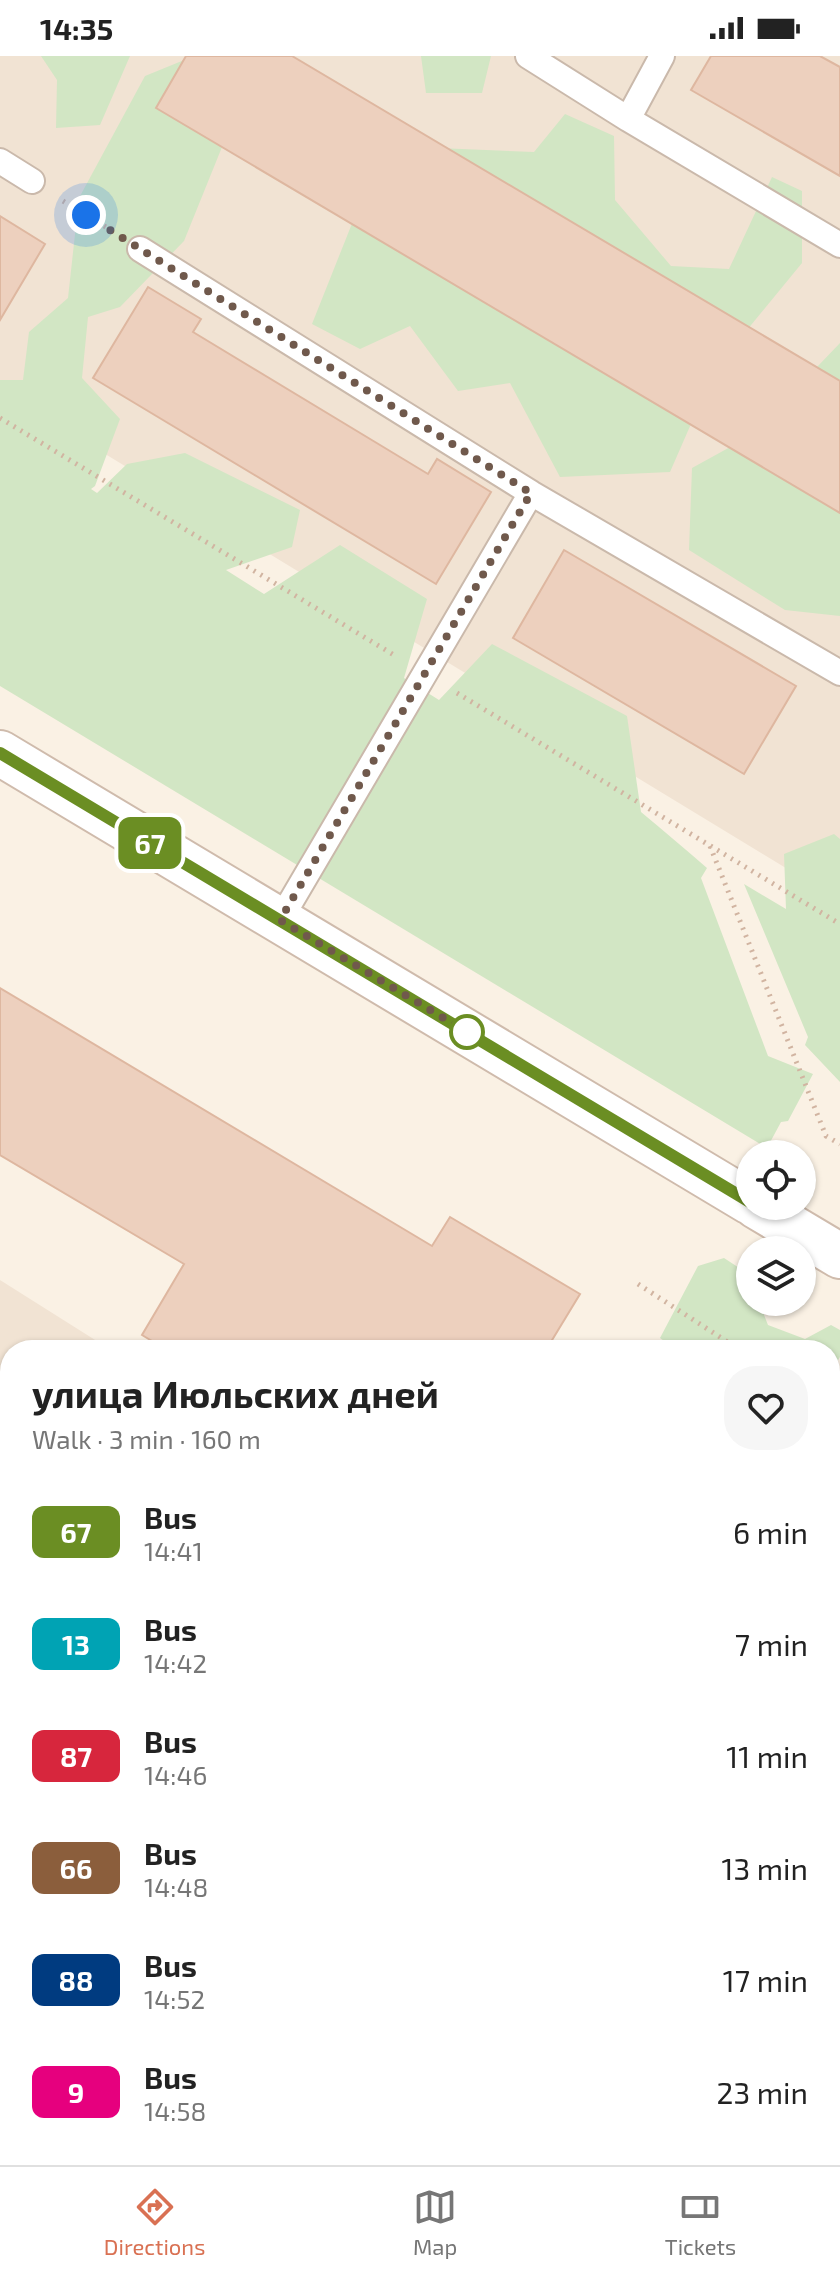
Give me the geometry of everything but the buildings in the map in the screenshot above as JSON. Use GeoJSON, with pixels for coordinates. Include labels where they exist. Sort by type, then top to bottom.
{"type":"FeatureCollection","features":[{"type":"Feature","properties":{"kind":"street"},"geometry":{"type":"LineString","coordinates":[[0,753],[736,1194]]}},
{"type":"Feature","properties":{"kind":"street"},"geometry":{"type":"LineString","coordinates":[[780,1220],[840,1256]]}},
{"type":"Feature","properties":{"kind":"lane"},"geometry":{"type":"LineString","coordinates":[[528,56],[840,245]]}},
{"type":"Feature","properties":{"kind":"lane"},"geometry":{"type":"LineString","coordinates":[[628,119],[662,56]]}},
{"type":"Feature","properties":{"kind":"lane"},"geometry":{"type":"LineString","coordinates":[[0,161],[32,181]]}},
{"type":"Feature","properties":{"kind":"lane"},"geometry":{"type":"LineString","coordinates":[[140,249],[531,493],[840,673]]}},
{"type":"Feature","properties":{"kind":"lane"},"geometry":{"type":"LineString","coordinates":[[280,920],[531,493]]}},
{"type":"Feature","properties":{"kind":"path"},"geometry":{"type":"LineString","coordinates":[[32,181],[140,249]]}},
{"type":"Feature","properties":{"kind":"path"},"geometry":{"type":"LineString","coordinates":[[710,845],[826,1136],[840,1144]]}},
{"type":"Feature","properties":{"kind":"path"},"geometry":{"type":"LineString","coordinates":[[638,1284],[725,1340]]}},
{"type":"Feature","properties":{"kind":"shaded area"},"geometry":{"type":"Polygon","coordinates":[[[0,56],[840,56],[840,901],[0,390],[0,56]]]}},
{"type":"Feature","properties":{"kind":"shaded area"},"geometry":{"type":"Polygon","coordinates":[[[0,1280],[95,1340],[0,1340],[0,1280]]]}},
{"type":"Feature","properties":{"kind":"green space"},"geometry":{"type":"Polygon","coordinates":[[[41,56],[130,56],[100,125],[56,128],[57,80],[41,56]]]}},
{"type":"Feature","properties":{"kind":"green space"},"geometry":{"type":"Polygon","coordinates":[[[194,56],[221,93],[222,147],[184,241],[120,307],[88,317],[82,378],[120,419],[95,486],[91,489],[97,493],[127,464],[185,453],[300,510],[292,547],[226,570],[264,594],[340,545],[427,599],[404,678],[439,700],[492,644],[627,716],[641,812],[707,868],[701,878],[768,1056],[813,1074],[788,1121],[781,1122],[771,1140],[754,1140],[0,686],[0,380],[23,380],[29,332],[68,298],[79,198],[145,76],[194,56]]]}},
{"type":"Feature","properties":{"kind":"green space"},"geometry":{"type":"Polygon","coordinates":[[[421,56],[491,56],[482,93],[426,93],[421,56]]]}},
{"type":"Feature","properties":{"kind":"green space"},"geometry":{"type":"Polygon","coordinates":[[[565,114],[614,136],[615,200],[671,266],[729,269],[772,177],[802,191],[802,263],[715,369],[670,472],[560,477],[510,383],[458,391],[410,326],[360,349],[312,324],[353,221],[438,148],[534,152],[565,114]]]}},
{"type":"Feature","properties":{"kind":"green space"},"geometry":{"type":"Polygon","coordinates":[[[840,343],[840,616],[785,610],[689,550],[692,468],[752,435],[840,343]]]}},
{"type":"Feature","properties":{"kind":"green space"},"geometry":{"type":"Polygon","coordinates":[[[834,834],[840,839],[840,1082],[805,1045],[808,1037],[744,884],[786,909],[784,854],[834,834]]]}},
{"type":"Feature","properties":{"kind":"green space"},"geometry":{"type":"Polygon","coordinates":[[[724,1258],[736,1266],[736,1316],[764,1316],[768,1325],[805,1339],[831,1325],[840,1330],[840,1340],[660,1338],[698,1266],[724,1258]]]}},
{"type":"Feature","properties":{"kind":"bus line","name":"67"},"geometry":{"type":"LineString","coordinates":[[0,753],[736,1194]]}},
{"type":"Feature","properties":{"kind":"route"},"geometry":{"type":"LineString","coordinates":[[86,215],[531,493],[280,920],[467,1032]]}}]}
